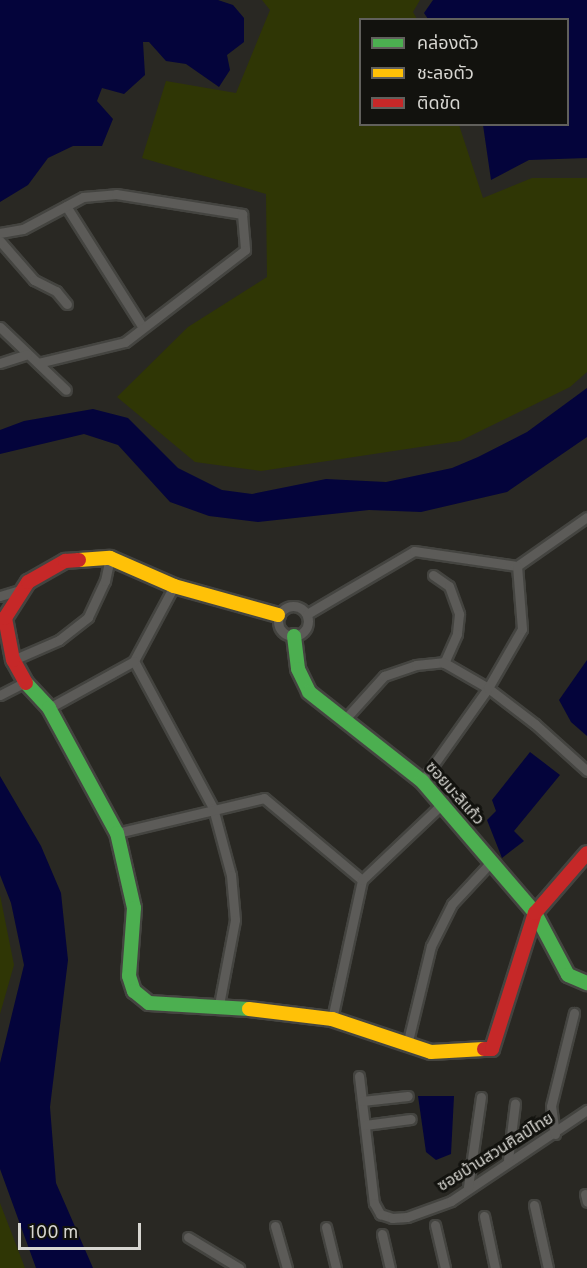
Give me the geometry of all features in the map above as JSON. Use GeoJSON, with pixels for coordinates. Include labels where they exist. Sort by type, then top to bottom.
{"type":"FeatureCollection","features":[{"type":"Feature","properties":{"kind":"street"},"geometry":{"type":"LineString","coordinates":[[0,233],[23,229],[83,198],[116,195],[242,214],[245,250],[125,342],[38,363]]}},
{"type":"Feature","properties":{"kind":"street"},"geometry":{"type":"LineString","coordinates":[[66,206],[143,328]]}},
{"type":"Feature","properties":{"kind":"street"},"geometry":{"type":"LineString","coordinates":[[0,241],[34,280],[56,291],[67,304]]}},
{"type":"Feature","properties":{"kind":"street"},"geometry":{"type":"LineString","coordinates":[[0,327],[66,390]]}},
{"type":"Feature","properties":{"kind":"street"},"geometry":{"type":"LineString","coordinates":[[0,363],[27,354]]}},
{"type":"Feature","properties":{"kind":"street"},"geometry":{"type":"LineString","coordinates":[[307,614],[414,551],[517,566],[587,517]]}},
{"type":"Feature","properties":{"kind":"street"},"geometry":{"type":"LineString","coordinates":[[13,660],[59,640],[88,617],[105,581],[110,558]]}},
{"type":"Feature","properties":{"kind":"street"},"geometry":{"type":"LineString","coordinates":[[278,615],[174,586],[110,558],[65,561],[28,582],[5,618],[13,660],[26,682],[50,708],[117,833],[134,908],[129,976],[134,991],[149,1003],[219,1005],[332,1019],[430,1052],[492,1049],[535,913],[587,853]]}},
{"type":"Feature","properties":{"kind":"street"},"geometry":{"type":"LineString","coordinates":[[422,780],[488,688],[522,629],[517,566]]}},
{"type":"Feature","properties":{"kind":"street"},"geometry":{"type":"LineString","coordinates":[[433,575],[449,586],[459,614],[457,634],[444,663]]}},
{"type":"Feature","properties":{"kind":"street"},"geometry":{"type":"LineString","coordinates":[[50,708],[134,661],[174,586]]}},
{"type":"Feature","properties":{"kind":"street"},"geometry":{"type":"LineString","coordinates":[[0,596],[22,590]]}},
{"type":"Feature","properties":{"kind":"street"},"geometry":{"type":"LineString","coordinates":[[290,606],[300,607],[307,614],[306,628],[294,636],[280,630],[278,615],[290,606]]}},
{"type":"Feature","properties":{"kind":"street","name":"ซอยมะลิแก้ว"},"geometry":{"type":"LineString","coordinates":[[294,636],[298,669],[309,692],[346,718],[422,780],[535,913],[568,975],[587,983]]}},
{"type":"Feature","properties":{"kind":"street"},"geometry":{"type":"LineString","coordinates":[[134,661],[213,808],[231,875],[234,920],[219,1005]]}},
{"type":"Feature","properties":{"kind":"street"},"geometry":{"type":"LineString","coordinates":[[346,718],[384,676],[416,665],[444,663],[488,688],[536,724],[587,771]]}},
{"type":"Feature","properties":{"kind":"street"},"geometry":{"type":"LineString","coordinates":[[0,695],[26,682]]}},
{"type":"Feature","properties":{"kind":"street"},"geometry":{"type":"LineString","coordinates":[[117,833],[213,808],[264,798],[362,880]]}},
{"type":"Feature","properties":{"kind":"street"},"geometry":{"type":"LineString","coordinates":[[332,1019],[362,880],[442,804]]}},
{"type":"Feature","properties":{"kind":"street"},"geometry":{"type":"LineString","coordinates":[[407,1045],[431,946],[452,904],[491,862]]}},
{"type":"Feature","properties":{"kind":"street"},"geometry":{"type":"LineString","coordinates":[[555,1134],[551,1106],[574,1013]]}},
{"type":"Feature","properties":{"kind":"street","name":"ซอยบ้านสวนศิลป์ไทย"},"geometry":{"type":"LineString","coordinates":[[359,1076],[374,1203],[380,1214],[407,1217],[451,1201],[508,1160],[555,1134],[587,1110]]}},
{"type":"Feature","properties":{"kind":"street"},"geometry":{"type":"LineString","coordinates":[[362,1101],[408,1096]]}},
{"type":"Feature","properties":{"kind":"street"},"geometry":{"type":"LineString","coordinates":[[468,1187],[481,1097]]}},
{"type":"Feature","properties":{"kind":"street"},"geometry":{"type":"LineString","coordinates":[[508,1160],[515,1103]]}},
{"type":"Feature","properties":{"kind":"street"},"geometry":{"type":"LineString","coordinates":[[365,1125],[411,1119]]}},
{"type":"Feature","properties":{"kind":"street"},"geometry":{"type":"LineString","coordinates":[[534,1205],[548,1268]]}},
{"type":"Feature","properties":{"kind":"street"},"geometry":{"type":"LineString","coordinates":[[484,1216],[495,1268]]}},
{"type":"Feature","properties":{"kind":"street"},"geometry":{"type":"LineString","coordinates":[[435,1225],[445,1268]]}},
{"type":"Feature","properties":{"kind":"street"},"geometry":{"type":"LineString","coordinates":[[275,1226],[287,1268]]}},
{"type":"Feature","properties":{"kind":"street"},"geometry":{"type":"LineString","coordinates":[[326,1227],[336,1268]]}},
{"type":"Feature","properties":{"kind":"street"},"geometry":{"type":"LineString","coordinates":[[382,1234],[390,1268]]}},
{"type":"Feature","properties":{"kind":"street"},"geometry":{"type":"LineString","coordinates":[[188,1237],[239,1268]]}},
{"type":"Feature","properties":{"kind":"green space"},"geometry":{"type":"Polygon","coordinates":[[[262,0],[420,0],[413,12],[416,18],[359,18],[359,126],[459,126],[483,198],[532,178],[587,178],[587,372],[570,387],[460,441],[261,471],[195,462],[117,397],[188,327],[267,277],[266,194],[142,158],[166,81],[236,93],[270,10],[262,0]]]}},
{"type":"Feature","properties":{"kind":"green space"},"geometry":{"type":"Polygon","coordinates":[[[0,895],[14,965],[0,1014],[0,895]]]}},
{"type":"Feature","properties":{"kind":"green space"},"geometry":{"type":"Polygon","coordinates":[[[0,1203],[25,1268],[0,1268],[0,1203]]]}},
{"type":"Feature","properties":{"kind":"shaded area"},"geometry":{"type":"Polygon","coordinates":[[[0,0],[218,0],[233,5],[244,18],[244,42],[227,55],[230,70],[219,87],[186,64],[166,61],[149,42],[143,42],[145,75],[124,94],[102,88],[97,101],[113,119],[102,146],[73,146],[48,158],[28,185],[0,202],[0,0]]]}},
{"type":"Feature","properties":{"kind":"shaded area"},"geometry":{"type":"Polygon","coordinates":[[[433,0],[587,0],[587,158],[529,160],[491,180],[483,126],[569,126],[569,18],[427,18],[424,13],[433,0]]]}},
{"type":"Feature","properties":{"kind":"shaded area"},"geometry":{"type":"Polygon","coordinates":[[[587,388],[587,437],[507,492],[421,512],[369,510],[258,522],[209,516],[170,502],[118,445],[84,434],[0,454],[0,430],[24,421],[93,409],[128,418],[178,468],[222,490],[252,494],[326,479],[386,482],[452,468],[478,457],[527,432],[587,388]]]}},
{"type":"Feature","properties":{"kind":"shaded area"},"geometry":{"type":"Polygon","coordinates":[[[587,660],[587,736],[571,722],[559,700],[587,660]]]}},
{"type":"Feature","properties":{"kind":"shaded area"},"geometry":{"type":"Polygon","coordinates":[[[530,752],[560,775],[514,831],[524,841],[502,858],[487,820],[496,811],[492,800],[530,752]]]}},
{"type":"Feature","properties":{"kind":"shaded area"},"geometry":{"type":"Polygon","coordinates":[[[0,776],[41,846],[61,893],[68,960],[50,1107],[56,1183],[93,1268],[36,1268],[0,1169],[0,1063],[24,965],[11,903],[0,875],[0,776]]]}},
{"type":"Feature","properties":{"kind":"shaded area"},"geometry":{"type":"Polygon","coordinates":[[[418,1096],[454,1096],[451,1154],[436,1160],[426,1152],[418,1096]]]}},
{"type":"Feature","properties":{"kind":"traffic: fast"},"geometry":{"type":"LineString","coordinates":[[294,636],[298,669],[309,692],[422,781],[535,913],[568,975],[587,983]]}},
{"type":"Feature","properties":{"kind":"traffic: fast"},"geometry":{"type":"LineString","coordinates":[[26,683],[49,708],[117,833],[134,908],[129,976],[134,991],[149,1003],[249,1009]]}},
{"type":"Feature","properties":{"kind":"traffic: slow"},"geometry":{"type":"LineString","coordinates":[[79,560],[110,558],[174,586],[278,615]]}},
{"type":"Feature","properties":{"kind":"traffic: slow"},"geometry":{"type":"LineString","coordinates":[[249,1009],[332,1019],[431,1052],[484,1049]]}},
{"type":"Feature","properties":{"kind":"traffic: jam"},"geometry":{"type":"LineString","coordinates":[[26,683],[13,660],[5,618],[28,582],[65,561],[79,560]]}},
{"type":"Feature","properties":{"kind":"traffic: jam"},"geometry":{"type":"LineString","coordinates":[[484,1049],[492,1049],[535,913],[587,853]]}}]}
